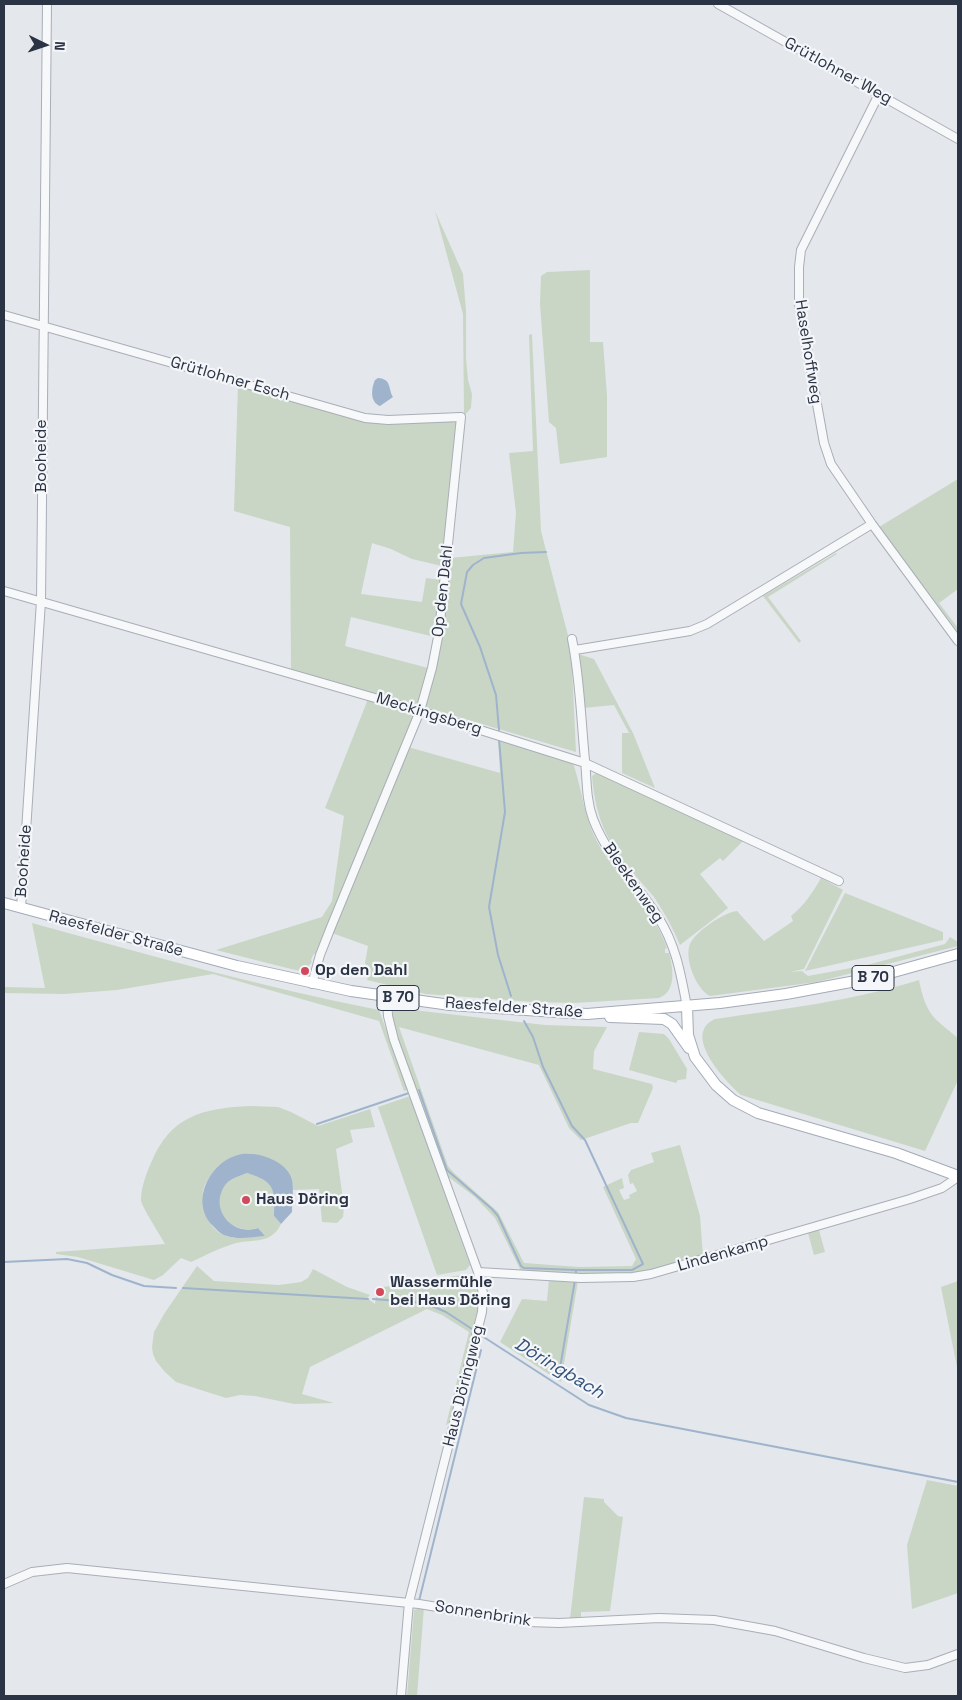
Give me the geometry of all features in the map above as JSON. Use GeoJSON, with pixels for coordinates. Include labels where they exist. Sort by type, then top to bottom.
{"type":"FeatureCollection","features":[{"type":"Feature","properties":{"kind":"main road","name":"Raesfelder Straße"},"geometry":{"type":"LineString","coordinates":[[4,903],[219,962],[312,984],[387,997],[450,1005],[587,1014],[687,1006]]}},
{"type":"Feature","properties":{"kind":"main road","name":"B 70"},"geometry":{"type":"LineString","coordinates":[[687,1006],[777,996],[833,986],[898,971],[958,954]]}},
{"type":"Feature","properties":{"kind":"main road"},"geometry":{"type":"LineString","coordinates":[[687,1006],[688,1035],[695,1058]]}},
{"type":"Feature","properties":{"kind":"main road"},"geometry":{"type":"LineString","coordinates":[[587,1014],[623,1018],[664,1019],[672,1024],[716,1085],[733,1100],[745,1107],[771,1117],[896,1153],[958,1177]]}},
{"type":"Feature","properties":{"kind":"street","name":"Booheide"},"geometry":{"type":"LineString","coordinates":[[21,908],[41,601],[47,4]]}},
{"type":"Feature","properties":{"kind":"street","name":"Grütlohner Weg"},"geometry":{"type":"LineString","coordinates":[[718,4],[958,138]]}},
{"type":"Feature","properties":{"kind":"street","name":"Haselhoffweg"},"geometry":{"type":"LineString","coordinates":[[879,94],[801,250],[798,304],[824,443],[831,464],[872,524],[958,641]]}},
{"type":"Feature","properties":{"kind":"street","name":"Grütlohner Esch"},"geometry":{"type":"LineString","coordinates":[[4,315],[365,418],[388,420],[461,417]]}},
{"type":"Feature","properties":{"kind":"street","name":"Op den Dahl"},"geometry":{"type":"LineString","coordinates":[[312,984],[320,954],[420,711],[436,649],[461,417]]}},
{"type":"Feature","properties":{"kind":"street"},"geometry":{"type":"LineString","coordinates":[[575,650],[690,631],[707,624],[872,524]]}},
{"type":"Feature","properties":{"kind":"street","name":"Meckingsberg"},"geometry":{"type":"LineString","coordinates":[[4,591],[420,711],[585,763],[839,881]]}},
{"type":"Feature","properties":{"kind":"street","name":"Bleekenweg"},"geometry":{"type":"LineString","coordinates":[[572,639],[575,650],[588,802],[597,828],[614,860],[647,902],[669,936],[680,971],[687,1006]]}},
{"type":"Feature","properties":{"kind":"street","name":"Haus Döringweg"},"geometry":{"type":"LineString","coordinates":[[387,997],[388,1016],[394,1040],[478,1272],[483,1293],[476,1337],[410,1602],[401,1696]]}},
{"type":"Feature","properties":{"kind":"street","name":"Lindenkamp"},"geometry":{"type":"LineString","coordinates":[[478,1272],[582,1278],[633,1277],[651,1274],[910,1200],[942,1188],[958,1177]]}},
{"type":"Feature","properties":{"kind":"street","name":"Sonnenbrink"},"geometry":{"type":"LineString","coordinates":[[4,1584],[32,1572],[67,1568],[410,1602],[528,1622],[559,1623],[659,1618],[714,1620],[775,1631],[864,1658],[905,1668],[928,1666],[958,1654]]}},
{"type":"Feature","properties":{"kind":"green space"},"geometry":{"type":"Polygon","coordinates":[[[435,211],[463,274],[466,311],[466,359],[468,380],[472,394],[471,408],[464,416],[463,314],[435,211]]]}},
{"type":"Feature","properties":{"kind":"green space"},"geometry":{"type":"Polygon","coordinates":[[[590,270],[590,342],[603,342],[607,396],[607,457],[560,464],[556,428],[549,422],[540,304],[541,276],[547,272],[590,270]]]}},
{"type":"Feature","properties":{"kind":"green space"},"geometry":{"type":"Polygon","coordinates":[[[532,334],[541,531],[571,647],[576,752],[428,708],[425,703],[440,648],[450,558],[513,552],[516,513],[509,453],[533,451],[529,335],[532,334]]]}},
{"type":"Feature","properties":{"kind":"green space"},"geometry":{"type":"Polygon","coordinates":[[[238,385],[364,421],[454,420],[457,424],[442,566],[412,559],[372,543],[361,594],[422,602],[426,578],[441,580],[435,637],[351,617],[345,646],[428,668],[419,702],[413,705],[291,673],[290,527],[234,511],[238,385]]]}},
{"type":"Feature","properties":{"kind":"green space"},"geometry":{"type":"Polygon","coordinates":[[[958,479],[958,589],[939,603],[958,628],[958,632],[879,527],[958,479]]]}},
{"type":"Feature","properties":{"kind":"green space"},"geometry":{"type":"Polygon","coordinates":[[[836,553],[768,597],[801,641],[799,643],[763,596],[836,553]]]}},
{"type":"Feature","properties":{"kind":"green space"},"geometry":{"type":"Polygon","coordinates":[[[578,654],[594,659],[633,733],[655,788],[622,773],[622,733],[629,733],[614,705],[583,708],[578,654]]]}},
{"type":"Feature","properties":{"kind":"green space"},"geometry":{"type":"Polygon","coordinates":[[[368,699],[411,711],[413,717],[317,952],[313,955],[312,962],[304,971],[295,970],[216,950],[322,917],[332,901],[344,816],[325,808],[368,699]]]}},
{"type":"Feature","properties":{"kind":"green space"},"geometry":{"type":"Polygon","coordinates":[[[498,738],[572,760],[590,825],[599,845],[654,920],[667,948],[665,953],[669,953],[672,965],[672,978],[669,990],[665,995],[659,998],[574,1003],[426,994],[367,980],[369,974],[365,963],[368,946],[332,933],[408,747],[500,773],[498,738]]]}},
{"type":"Feature","properties":{"kind":"green space"},"geometry":{"type":"Polygon","coordinates":[[[598,772],[744,840],[723,861],[720,858],[700,874],[728,908],[680,945],[654,897],[620,857],[603,827],[596,802],[592,776],[598,772]]]}},
{"type":"Feature","properties":{"kind":"green space"},"geometry":{"type":"Polygon","coordinates":[[[821,878],[843,890],[804,969],[790,972],[802,971],[808,976],[867,965],[945,944],[950,937],[958,942],[958,946],[817,982],[710,996],[700,987],[692,973],[689,957],[690,944],[698,934],[718,919],[737,911],[764,941],[793,921],[791,916],[808,898],[821,878]]]}},
{"type":"Feature","properties":{"kind":"green space"},"geometry":{"type":"Polygon","coordinates":[[[845,893],[943,932],[943,940],[805,971],[845,893]]]}},
{"type":"Feature","properties":{"kind":"green space"},"geometry":{"type":"Polygon","coordinates":[[[32,923],[248,981],[379,1010],[408,1090],[404,1091],[379,1021],[213,974],[117,990],[64,994],[4,993],[4,987],[45,988],[32,923]]]}},
{"type":"Feature","properties":{"kind":"green space"},"geometry":{"type":"Polygon","coordinates":[[[919,980],[924,1000],[931,1014],[958,1038],[958,1080],[925,1151],[741,1095],[717,1069],[704,1046],[702,1035],[706,1026],[715,1019],[843,999],[919,980]]]}},
{"type":"Feature","properties":{"kind":"green space"},"geometry":{"type":"Polygon","coordinates":[[[395,1008],[545,1025],[607,1027],[594,1051],[593,1069],[652,1084],[653,1088],[638,1123],[631,1123],[581,1140],[569,1128],[539,1065],[399,1027],[448,1166],[498,1212],[524,1263],[579,1267],[632,1266],[636,1259],[603,1187],[622,1178],[624,1188],[619,1190],[624,1200],[630,1198],[629,1195],[637,1191],[633,1183],[630,1184],[628,1175],[631,1170],[654,1162],[651,1153],[680,1145],[700,1216],[703,1256],[657,1270],[619,1275],[521,1271],[495,1218],[475,1197],[446,1175],[395,1030],[392,1014],[395,1008]]]}},
{"type":"Feature","properties":{"kind":"green space"},"geometry":{"type":"Polygon","coordinates":[[[639,1032],[664,1034],[669,1039],[687,1069],[686,1079],[678,1080],[676,1083],[629,1070],[639,1032]]]}},
{"type":"Feature","properties":{"kind":"green space"},"geometry":{"type":"Polygon","coordinates":[[[410,1096],[470,1265],[466,1270],[437,1275],[378,1107],[410,1096]]]}},
{"type":"Feature","properties":{"kind":"green space"},"geometry":{"type":"Polygon","coordinates":[[[250,1106],[278,1107],[318,1126],[370,1109],[375,1127],[350,1130],[353,1142],[336,1149],[344,1207],[343,1217],[337,1223],[322,1222],[319,1189],[293,1190],[291,1178],[219,1165],[207,1180],[203,1191],[205,1211],[211,1224],[226,1236],[240,1238],[265,1236],[258,1228],[239,1228],[231,1224],[221,1210],[219,1202],[226,1184],[247,1173],[269,1183],[274,1192],[274,1216],[281,1224],[271,1236],[265,1239],[230,1245],[191,1262],[181,1258],[163,1275],[154,1280],[78,1257],[56,1254],[56,1252],[165,1244],[141,1200],[146,1176],[159,1147],[178,1125],[190,1118],[217,1109],[250,1106]]]}},
{"type":"Feature","properties":{"kind":"green space"},"geometry":{"type":"Polygon","coordinates":[[[819,1230],[825,1252],[814,1255],[808,1233],[819,1230]]]}},
{"type":"Feature","properties":{"kind":"green space"},"geometry":{"type":"Polygon","coordinates":[[[197,1266],[214,1281],[279,1285],[301,1282],[308,1278],[313,1269],[347,1287],[370,1295],[367,1298],[375,1304],[376,1296],[383,1296],[383,1287],[468,1274],[474,1276],[478,1287],[479,1303],[451,1422],[446,1425],[469,1332],[442,1315],[427,1309],[310,1367],[302,1394],[334,1403],[294,1404],[240,1395],[226,1398],[176,1382],[156,1361],[152,1347],[154,1332],[197,1266]]]}},
{"type":"Feature","properties":{"kind":"green space"},"geometry":{"type":"Polygon","coordinates":[[[549,1279],[578,1281],[561,1382],[500,1342],[522,1299],[547,1301],[549,1279]]]}},
{"type":"Feature","properties":{"kind":"green space"},"geometry":{"type":"Polygon","coordinates":[[[958,1281],[958,1372],[941,1287],[958,1281]]]}},
{"type":"Feature","properties":{"kind":"green space"},"geometry":{"type":"Polygon","coordinates":[[[927,1480],[958,1486],[958,1593],[912,1609],[907,1545],[927,1480]]]}},
{"type":"Feature","properties":{"kind":"green space"},"geometry":{"type":"Polygon","coordinates":[[[584,1497],[604,1499],[604,1502],[618,1516],[623,1517],[610,1611],[581,1612],[581,1618],[570,1619],[584,1497]]]}},
{"type":"Feature","properties":{"kind":"green space"},"geometry":{"type":"Polygon","coordinates":[[[424,1607],[417,1696],[407,1696],[414,1610],[424,1607]]]}},
{"type":"Feature","properties":{"kind":"water"},"geometry":{"type":"Polygon","coordinates":[[[378,378],[388,382],[393,397],[380,406],[374,402],[372,395],[375,380],[378,378]]]}},
{"type":"Feature","properties":{"kind":"water"},"geometry":{"type":"Polygon","coordinates":[[[240,1154],[254,1154],[277,1162],[290,1174],[293,1188],[292,1212],[281,1224],[274,1216],[274,1199],[271,1187],[263,1180],[247,1173],[226,1184],[221,1193],[221,1210],[231,1224],[248,1230],[258,1228],[265,1236],[241,1238],[225,1235],[212,1225],[206,1215],[203,1205],[203,1194],[206,1184],[219,1166],[228,1159],[240,1154]]]}},
{"type":"Feature","properties":{"kind":"waterway"},"geometry":{"type":"LineString","coordinates":[[499,730],[496,695],[480,647],[461,604],[467,572],[473,565],[484,558],[546,552]]}},
{"type":"Feature","properties":{"kind":"waterway"},"geometry":{"type":"LineString","coordinates":[[499,739],[505,812],[489,907],[498,955],[511,996]]}},
{"type":"Feature","properties":{"kind":"waterway"},"geometry":{"type":"LineString","coordinates":[[524,1021],[533,1037],[543,1067],[572,1126],[585,1140],[643,1264],[632,1270],[576,1270]]}},
{"type":"Feature","properties":{"kind":"waterway"},"geometry":{"type":"LineString","coordinates":[[419,1090],[447,1170],[498,1216],[521,1266],[524,1268],[576,1270],[576,1275]]}},
{"type":"Feature","properties":{"kind":"waterway"},"geometry":{"type":"LineString","coordinates":[[317,1124],[409,1093]]}},
{"type":"Feature","properties":{"kind":"waterway","name":"Döringbach"},"geometry":{"type":"LineString","coordinates":[[4,1262],[67,1259],[87,1263],[112,1275],[144,1286],[176,1288]]}},
{"type":"Feature","properties":{"kind":"waterway"},"geometry":{"type":"LineString","coordinates":[[559,1374],[575,1280]]}},
{"type":"Feature","properties":{"kind":"waterway","name":"Döringbach"},"geometry":{"type":"LineString","coordinates":[[183,1288],[368,1299]]}},
{"type":"Feature","properties":{"kind":"waterway","name":"Döringbach"},"geometry":{"type":"LineString","coordinates":[[373,1299],[425,1303],[446,1312],[475,1331]]}},
{"type":"Feature","properties":{"kind":"waterway","name":"Döringbach"},"geometry":{"type":"LineString","coordinates":[[479,1334],[589,1405],[626,1418],[958,1482]]}},
{"type":"Feature","properties":{"kind":"waterway"},"geometry":{"type":"LineString","coordinates":[[419,1601],[481,1350]]}},
{"type":"Feature","properties":{"kind":"place","name":"Op den Dahl"},"geometry":{"type":"Point","coordinates":[305,971]}},
{"type":"Feature","properties":{"kind":"place","name":"Haus Döring"},"geometry":{"type":"Point","coordinates":[246,1200]}},
{"type":"Feature","properties":{"kind":"place","name":"Wassermühle bei Haus Döring"},"geometry":{"type":"Point","coordinates":[380,1292]}}]}
